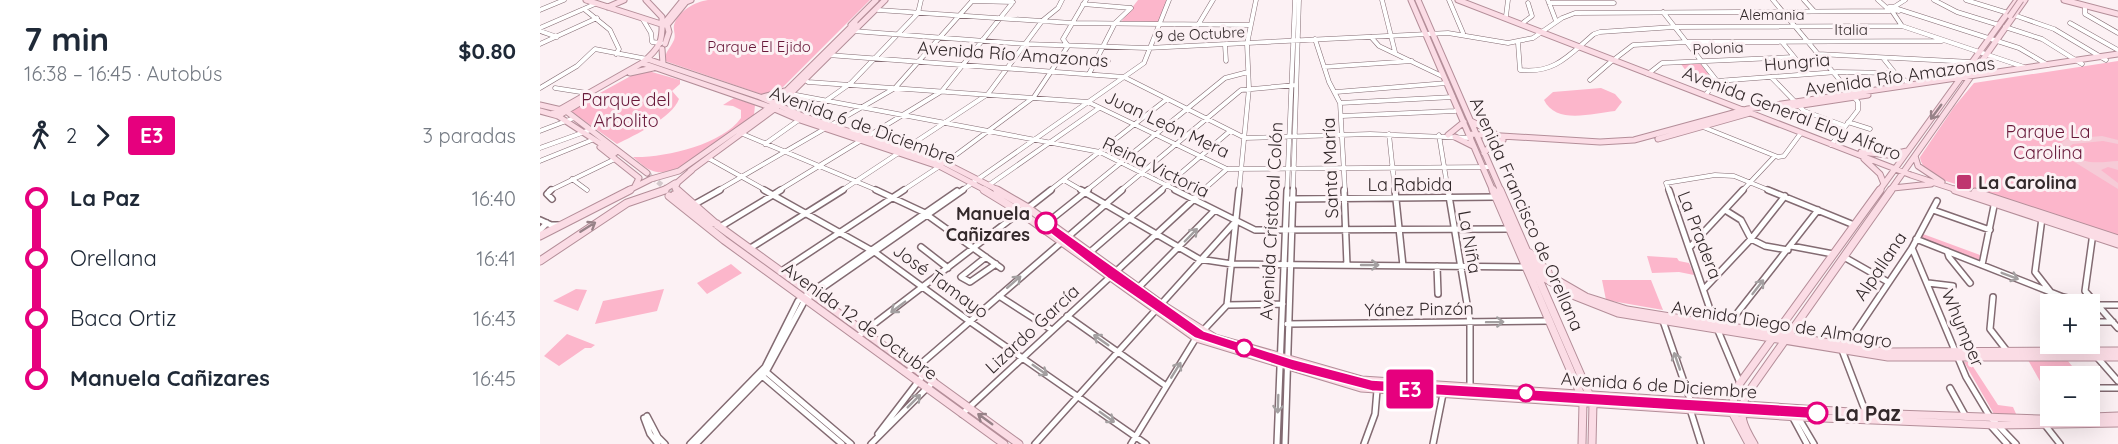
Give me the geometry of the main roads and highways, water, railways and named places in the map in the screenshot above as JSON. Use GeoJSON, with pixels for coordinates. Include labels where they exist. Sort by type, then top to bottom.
{"type":"FeatureCollection","features":[{"type":"Feature","properties":{"kind":"main road"},"geometry":{"type":"LineString","coordinates":[[586,0],[664,23]]}},
{"type":"Feature","properties":{"kind":"main road"},"geometry":{"type":"LineString","coordinates":[[607,8],[624,0]]}},
{"type":"Feature","properties":{"kind":"main road"},"geometry":{"type":"LineString","coordinates":[[640,0],[664,23]]}},
{"type":"Feature","properties":{"kind":"main road"},"geometry":{"type":"LineString","coordinates":[[646,0],[661,14],[664,23],[661,46],[663,64]]}},
{"type":"Feature","properties":{"kind":"main road"},"geometry":{"type":"LineString","coordinates":[[664,23],[683,0]]}},
{"type":"Feature","properties":{"kind":"main road"},"geometry":{"type":"LineString","coordinates":[[664,23],[691,0]]}},
{"type":"Feature","properties":{"kind":"main road"},"geometry":{"type":"LineString","coordinates":[[855,29],[878,10],[881,0]]}},
{"type":"Feature","properties":{"kind":"main road"},"geometry":{"type":"LineString","coordinates":[[847,31],[860,16],[881,0]]}},
{"type":"Feature","properties":{"kind":"main road"},"geometry":{"type":"LineString","coordinates":[[804,77],[830,55],[881,0]]}},
{"type":"Feature","properties":{"kind":"main road"},"geometry":{"type":"LineString","coordinates":[[540,236],[633,188],[659,176],[686,168],[777,108],[822,55],[881,0]]}},
{"type":"Feature","properties":{"kind":"main road"},"geometry":{"type":"LineString","coordinates":[[1416,0],[1429,27]]}},
{"type":"Feature","properties":{"kind":"main road","name":"Avenida Francisco de Orellana"},"geometry":{"type":"LineString","coordinates":[[1416,0],[1429,27],[1429,34]]}},
{"type":"Feature","properties":{"kind":"main road","name":"Avenida Francisco de Orellana"},"geometry":{"type":"LineString","coordinates":[[1416,0],[1466,121],[1484,153],[1496,197],[1510,229],[1546,295],[1553,321]]}},
{"type":"Feature","properties":{"kind":"main road"},"geometry":{"type":"LineString","coordinates":[[1460,0],[1505,15]]}},
{"type":"Feature","properties":{"kind":"main road","name":"Avenida General Eloy Alfaro"},"geometry":{"type":"LineString","coordinates":[[1460,0],[1725,104],[1771,118],[1832,143]]}},
{"type":"Feature","properties":{"kind":"main road"},"geometry":{"type":"LineString","coordinates":[[2069,0],[2118,13]]}},
{"type":"Feature","properties":{"kind":"main road"},"geometry":{"type":"LineString","coordinates":[[2069,0],[2118,13]]}},
{"type":"Feature","properties":{"kind":"main road"},"geometry":{"type":"LineString","coordinates":[[2069,0],[2118,13]]}},
{"type":"Feature","properties":{"kind":"main road"},"geometry":{"type":"LineString","coordinates":[[1738,410],[1891,190],[1909,150],[1972,62],[2020,2]]}},
{"type":"Feature","properties":{"kind":"main road"},"geometry":{"type":"LineString","coordinates":[[2101,8],[2111,12]]}},
{"type":"Feature","properties":{"kind":"main road"},"geometry":{"type":"LineString","coordinates":[[1490,12],[1505,15]]}},
{"type":"Feature","properties":{"kind":"main road","name":"Avenida General Eloy Alfaro"},"geometry":{"type":"LineString","coordinates":[[1505,15],[1542,31]]}},
{"type":"Feature","properties":{"kind":"main road"},"geometry":{"type":"LineString","coordinates":[[1719,404],[1738,386],[1884,184],[1916,156],[1996,41],[2007,19]]}},
{"type":"Feature","properties":{"kind":"main road"},"geometry":{"type":"LineString","coordinates":[[540,111],[556,112],[630,73],[661,46]]}},
{"type":"Feature","properties":{"kind":"main road","name":"Avenida Río Amazonas"},"geometry":{"type":"LineString","coordinates":[[1970,78],[2103,59],[2118,54]]}},
{"type":"Feature","properties":{"kind":"main road"},"geometry":{"type":"LineString","coordinates":[[556,112],[646,61]]}},
{"type":"Feature","properties":{"kind":"main road","name":"Avenida 6 de Diciembre"},"geometry":{"type":"LineString","coordinates":[[646,61],[663,64],[759,100],[827,129],[943,165],[988,185],[1048,222],[1064,238],[1158,307],[1215,338],[1377,390],[1691,405],[1795,416],[2045,425],[2118,423]]}},
{"type":"Feature","properties":{"kind":"main road","name":"Avenida 6 de Diciembre"},"geometry":{"type":"LineString","coordinates":[[646,61],[656,67],[759,100]]}},
{"type":"Feature","properties":{"kind":"main road","name":"Avenida Río Amazonas"},"geometry":{"type":"LineString","coordinates":[[1853,95],[2080,62]]}},
{"type":"Feature","properties":{"kind":"main road"},"geometry":{"type":"LineString","coordinates":[[630,73],[656,67]]}},
{"type":"Feature","properties":{"kind":"main road"},"geometry":{"type":"LineString","coordinates":[[1977,69],[1993,74]]}},
{"type":"Feature","properties":{"kind":"main road","name":"Avenida Francisco de Orellana"},"geometry":{"type":"LineString","coordinates":[[1445,71],[1453,97],[1461,109]]}},
{"type":"Feature","properties":{"kind":"main road","name":"Avenida General Eloy Alfaro"},"geometry":{"type":"LineString","coordinates":[[1650,73],[1707,93],[1761,118],[1943,184],[2118,239]]}},
{"type":"Feature","properties":{"kind":"main road","name":"Avenida Río Amazonas"},"geometry":{"type":"LineString","coordinates":[[1503,138],[1600,142],[1634,140],[1727,115],[1911,85],[1960,80]]}},
{"type":"Feature","properties":{"kind":"main road"},"geometry":{"type":"LineString","coordinates":[[1940,84],[1953,89]]}},
{"type":"Feature","properties":{"kind":"main road"},"geometry":{"type":"LineString","coordinates":[[759,116],[759,100],[788,94]]}},
{"type":"Feature","properties":{"kind":"main road"},"geometry":{"type":"LineString","coordinates":[[540,261],[569,239],[628,203],[671,191],[692,170],[759,116],[777,108],[788,94]]}},
{"type":"Feature","properties":{"kind":"main road"},"geometry":{"type":"LineString","coordinates":[[1725,104],[1730,110],[1727,115]]}},
{"type":"Feature","properties":{"kind":"main road","name":"Avenida Río Amazonas"},"geometry":{"type":"LineString","coordinates":[[1473,136],[1604,145],[1639,143],[1703,127],[1747,112],[1796,104]]}},
{"type":"Feature","properties":{"kind":"main road"},"geometry":{"type":"LineString","coordinates":[[540,105],[574,118],[590,130],[644,177],[641,190],[644,194],[671,191]]}},
{"type":"Feature","properties":{"kind":"main road"},"geometry":{"type":"LineString","coordinates":[[1766,110],[1771,118]]}},
{"type":"Feature","properties":{"kind":"main road"},"geometry":{"type":"LineString","coordinates":[[556,112],[591,140],[599,145],[608,146],[650,173],[670,174]]}},
{"type":"Feature","properties":{"kind":"main road"},"geometry":{"type":"LineString","coordinates":[[1747,112],[1761,118]]}},
{"type":"Feature","properties":{"kind":"main road","name":"Avenida 6 de Diciembre"},"geometry":{"type":"LineString","coordinates":[[802,118],[869,136],[903,152]]}},
{"type":"Feature","properties":{"kind":"main road"},"geometry":{"type":"LineString","coordinates":[[1448,135],[1466,121],[1503,138]]}},
{"type":"Feature","properties":{"kind":"main road","name":"Avenida Francisco de Orellana"},"geometry":{"type":"LineString","coordinates":[[1473,136],[1475,149],[1525,247],[1553,321],[1587,399],[1592,444]]}},
{"type":"Feature","properties":{"kind":"main road"},"geometry":{"type":"LineString","coordinates":[[1455,137],[1475,149]]}},
{"type":"Feature","properties":{"kind":"main road"},"geometry":{"type":"LineString","coordinates":[[1484,153],[1491,145],[1503,138]]}},
{"type":"Feature","properties":{"kind":"main road"},"geometry":{"type":"LineString","coordinates":[[599,145],[602,151],[639,178],[633,188]]}},
{"type":"Feature","properties":{"kind":"main road"},"geometry":{"type":"LineString","coordinates":[[1860,153],[1888,155],[1909,150]]}},
{"type":"Feature","properties":{"kind":"main road"},"geometry":{"type":"LineString","coordinates":[[1860,153],[1876,170],[1884,184]]}},
{"type":"Feature","properties":{"kind":"main road"},"geometry":{"type":"LineString","coordinates":[[1916,156],[1918,166],[1943,184]]}},
{"type":"Feature","properties":{"kind":"main road","name":"Avenida 12 de Octubre"},"geometry":{"type":"LineString","coordinates":[[692,170],[675,187],[716,225]]}},
{"type":"Feature","properties":{"kind":"main road"},"geometry":{"type":"LineString","coordinates":[[659,176],[671,177],[671,191]]}},
{"type":"Feature","properties":{"kind":"main road","name":"Avenida 6 de Diciembre"},"geometry":{"type":"LineString","coordinates":[[974,180],[1020,212],[1089,253],[1113,274],[1138,288],[1196,339],[1368,381],[1587,399]]}},
{"type":"Feature","properties":{"kind":"main road"},"geometry":{"type":"LineString","coordinates":[[1891,190],[1916,184],[1943,184]]}},
{"type":"Feature","properties":{"kind":"main road","name":"Avenida 12 de Octubre"},"geometry":{"type":"LineString","coordinates":[[671,191],[700,220],[734,248],[803,299],[917,381],[1019,444]]}},
{"type":"Feature","properties":{"kind":"main road","name":"Avenida 12 de Octubre"},"geometry":{"type":"LineString","coordinates":[[671,191],[780,272],[934,381],[1004,444]]}},
{"type":"Feature","properties":{"kind":"main road","name":"Avenida 12 de Octubre"},"geometry":{"type":"LineString","coordinates":[[657,194],[700,220]]}},
{"type":"Feature","properties":{"kind":"main road"},"geometry":{"type":"LineString","coordinates":[[1510,229],[1520,236]]}},
{"type":"Feature","properties":{"kind":"main road","name":"Avenida General Eloy Alfaro"},"geometry":{"type":"LineString","coordinates":[[2093,233],[2118,244]]}},
{"type":"Feature","properties":{"kind":"main road"},"geometry":{"type":"LineString","coordinates":[[1525,247],[1562,286]]}},
{"type":"Feature","properties":{"kind":"main road"},"geometry":{"type":"LineString","coordinates":[[734,248],[749,249]]}},
{"type":"Feature","properties":{"kind":"main road"},"geometry":{"type":"LineString","coordinates":[[757,264],[762,262],[770,264]]}},
{"type":"Feature","properties":{"kind":"main road","name":"Avenida Diego de Almagro"},"geometry":{"type":"LineString","coordinates":[[1532,269],[1607,310],[1663,321],[1727,326],[1774,337]]}},
{"type":"Feature","properties":{"kind":"main road"},"geometry":{"type":"LineString","coordinates":[[1546,295],[1551,289],[1562,286]]}},
{"type":"Feature","properties":{"kind":"main road","name":"Avenida Diego de Almagro"},"geometry":{"type":"LineString","coordinates":[[1562,286],[1618,308],[1888,357],[2007,351],[2040,352]]}},
{"type":"Feature","properties":{"kind":"main road","name":"Avenida Diego de Almagro"},"geometry":{"type":"LineString","coordinates":[[2100,353],[2118,351]]}},
{"type":"Feature","properties":{"kind":"main road","name":"Avenida Diego de Almagro"},"geometry":{"type":"LineString","coordinates":[[1955,354],[2040,354]]}},
{"type":"Feature","properties":{"kind":"main road","name":"Avenida Diego de Almagro"},"geometry":{"type":"LineString","coordinates":[[2095,354],[2118,357]]}},
{"type":"Feature","properties":{"kind":"main road"},"geometry":{"type":"LineString","coordinates":[[1738,386],[1738,410],[1749,444]]}},
{"type":"Feature","properties":{"kind":"main road"},"geometry":{"type":"LineString","coordinates":[[1747,394],[1748,399],[1757,406]]}},
{"type":"Feature","properties":{"kind":"main road","name":"Avenida Francisco de Orellana"},"geometry":{"type":"LineString","coordinates":[[1582,444],[1587,399]]}},
{"type":"Feature","properties":{"kind":"main road","name":"Avenida 6 de Diciembre"},"geometry":{"type":"LineString","coordinates":[[1691,405],[1719,404],[1738,410],[1757,406],[1966,417],[1992,422],[2118,416]]}},
{"type":"Feature","properties":{"kind":"main road"},"geometry":{"type":"LineString","coordinates":[[1738,410],[1754,444]]}},
{"type":"Feature","properties":{"kind":"tunnel"},"geometry":{"type":"LineString","coordinates":[[647,173],[669,191]]}},
{"type":"Feature","properties":{"kind":"tunnel"},"geometry":{"type":"LineString","coordinates":[[667,190],[672,194]]}},
{"type":"Feature","properties":{"kind":"place","name":"La Carolina"},"geometry":{"type":"Point","coordinates":[1964,182]}},
{"type":"Feature","properties":{"kind":"place","name":"Manuela Cañizares"},"geometry":{"type":"Point","coordinates":[1046,223]}},
{"type":"Feature","properties":{"kind":"place","name":"La Paz"},"geometry":{"type":"Point","coordinates":[1817,413]}},
{"type":"Feature","properties":{"kind":"park label","name":"Parque El Ejido"},"geometry":{"type":"Point","coordinates":[759,46]}},
{"type":"Feature","properties":{"kind":"park label","name":"Parque del Arbolito"},"geometry":{"type":"Point","coordinates":[626,109]}},
{"type":"Feature","properties":{"kind":"park label","name":"Parque La Carolina"},"geometry":{"type":"Point","coordinates":[2048,141]}}]}
